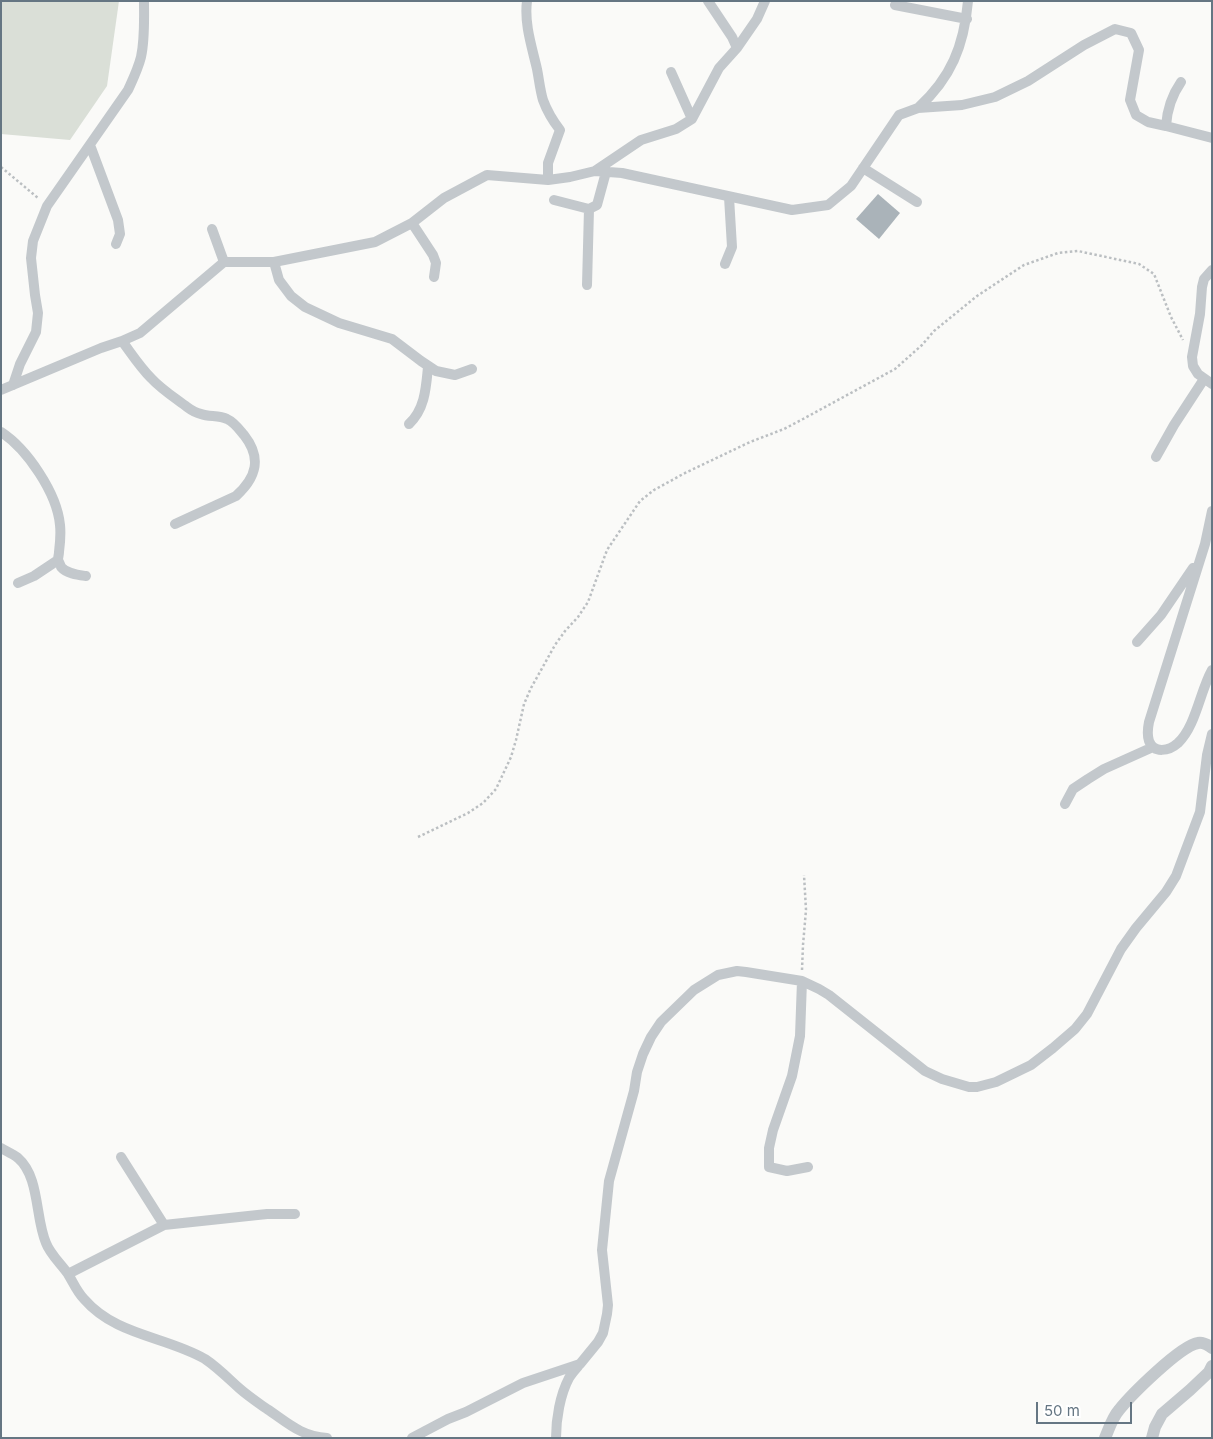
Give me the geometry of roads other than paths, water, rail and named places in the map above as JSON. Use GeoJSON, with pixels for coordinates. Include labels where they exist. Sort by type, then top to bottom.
{"type":"FeatureCollection","features":[{"type":"Feature","properties":{"kind":"street"},"geometry":{"type":"LineString","coordinates":[[13,385],[20,364],[36,332],[38,313],[31,258],[33,241],[47,206],[128,90],[141,56],[144,1]]}},
{"type":"Feature","properties":{"kind":"street"},"geometry":{"type":"LineString","coordinates":[[527,1],[526,11],[531,47],[543,100],[560,130],[548,163],[548,180]]}},
{"type":"Feature","properties":{"kind":"street"},"geometry":{"type":"LineString","coordinates":[[708,1],[732,38],[736,48]]}},
{"type":"Feature","properties":{"kind":"street"},"geometry":{"type":"LineString","coordinates":[[554,200],[589,209],[597,205],[600,172],[641,140],[676,129],[692,120],[718,68],[736,48],[757,19],[765,1]]}},
{"type":"Feature","properties":{"kind":"street"},"geometry":{"type":"LineString","coordinates":[[918,108],[931,97],[942,83],[958,52],[966,19],[968,1]]}},
{"type":"Feature","properties":{"kind":"street"},"geometry":{"type":"LineString","coordinates":[[895,4],[966,19]]}},
{"type":"Feature","properties":{"kind":"street"},"geometry":{"type":"LineString","coordinates":[[1,390],[140,333],[224,262],[274,262],[375,242],[412,223],[444,198],[487,175],[548,180],[600,172],[622,173],[792,210],[828,205],[851,186],[899,115],[918,108],[962,105],[995,97],[1028,81],[1084,45],[1115,29],[1131,34],[1139,50],[1130,100],[1136,115],[1148,122],[1212,138]]}},
{"type":"Feature","properties":{"kind":"street"},"geometry":{"type":"LineString","coordinates":[[671,72],[692,120]]}},
{"type":"Feature","properties":{"kind":"street"},"geometry":{"type":"LineString","coordinates":[[1166,126],[1172,97],[1181,82]]}},
{"type":"Feature","properties":{"kind":"street"},"geometry":{"type":"LineString","coordinates":[[90,146],[118,220],[120,234],[116,244]]}},
{"type":"Feature","properties":{"kind":"street"},"geometry":{"type":"LineString","coordinates":[[863,168],[917,202]]}},
{"type":"Feature","properties":{"kind":"street"},"geometry":{"type":"LineString","coordinates":[[724,264],[732,246],[729,197]]}},
{"type":"Feature","properties":{"kind":"street"},"geometry":{"type":"LineString","coordinates":[[587,285],[589,209]]}},
{"type":"Feature","properties":{"kind":"street"},"geometry":{"type":"LineString","coordinates":[[412,223],[433,255],[436,263],[434,277]]}},
{"type":"Feature","properties":{"kind":"street"},"geometry":{"type":"LineString","coordinates":[[212,229],[224,262]]}},
{"type":"Feature","properties":{"kind":"street"},"geometry":{"type":"LineString","coordinates":[[274,262],[278,280],[297,302],[304,307],[339,323],[392,339],[436,371],[455,375],[472,369]]}},
{"type":"Feature","properties":{"kind":"street"},"geometry":{"type":"LineString","coordinates":[[1156,457],[1174,425],[1208,382],[1198,374],[1193,366],[1192,357],[1200,314],[1202,287],[1204,279],[1212,270]]}},
{"type":"Feature","properties":{"kind":"street"},"geometry":{"type":"LineString","coordinates":[[122,341],[150,378],[185,406],[201,414],[228,419],[235,425],[252,447],[255,456],[255,465],[248,482],[236,496],[175,524]]}},
{"type":"Feature","properties":{"kind":"street"},"geometry":{"type":"LineString","coordinates":[[409,424],[416,418],[423,402],[428,367]]}},
{"type":"Feature","properties":{"kind":"street"},"geometry":{"type":"LineString","coordinates":[[1,432],[8,436],[27,457],[52,497],[60,523],[60,552],[58,560],[62,568],[69,573],[86,576]]}},
{"type":"Feature","properties":{"kind":"street"},"geometry":{"type":"LineString","coordinates":[[1212,511],[1201,555],[1151,714],[1148,740],[1153,747],[1161,750],[1170,748],[1184,736],[1212,670]]}},
{"type":"Feature","properties":{"kind":"street"},"geometry":{"type":"LineString","coordinates":[[1137,642],[1161,615],[1201,555]]}},
{"type":"Feature","properties":{"kind":"street"},"geometry":{"type":"LineString","coordinates":[[18,583],[34,576],[58,560]]}},
{"type":"Feature","properties":{"kind":"street"},"geometry":{"type":"LineString","coordinates":[[556,1438],[558,1414],[569,1378],[603,1333],[608,1305],[602,1250],[609,1181],[634,1090],[637,1072],[651,1037],[661,1022],[694,990],[718,975],[746,972],[802,981],[830,995],[918,1067],[942,1079],[960,1085],[977,1087],[1005,1079],[1031,1065],[1075,1029],[1087,1014],[1121,949],[1166,892],[1176,876],[1200,812],[1207,755],[1212,734]]}},
{"type":"Feature","properties":{"kind":"street"},"geometry":{"type":"LineString","coordinates":[[1064,804],[1073,789],[1088,779],[1104,769],[1153,747]]}},
{"type":"Feature","properties":{"kind":"street"},"geometry":{"type":"LineString","coordinates":[[802,981],[800,1036],[792,1076],[773,1130],[769,1148],[769,1167],[786,1171],[808,1167]]}},
{"type":"Feature","properties":{"kind":"street"},"geometry":{"type":"LineString","coordinates":[[1,1148],[18,1158],[28,1173],[34,1190],[46,1245],[68,1274],[83,1299],[103,1317],[119,1326],[171,1343],[204,1359],[295,1433],[327,1438]]}},
{"type":"Feature","properties":{"kind":"street"},"geometry":{"type":"LineString","coordinates":[[121,1157],[164,1225]]}},
{"type":"Feature","properties":{"kind":"street"},"geometry":{"type":"LineString","coordinates":[[68,1274],[164,1225],[267,1214],[295,1214]]}},
{"type":"Feature","properties":{"kind":"street"},"geometry":{"type":"LineString","coordinates":[[1104,1438],[1117,1412],[1148,1380],[1184,1349],[1198,1343],[1207,1344],[1212,1348]]}},
{"type":"Feature","properties":{"kind":"street"},"geometry":{"type":"LineString","coordinates":[[412,1438],[523,1383],[580,1364]]}},
{"type":"Feature","properties":{"kind":"street"},"geometry":{"type":"LineString","coordinates":[[1152,1438],[1162,1414],[1209,1372],[1212,1366]]}}]}
